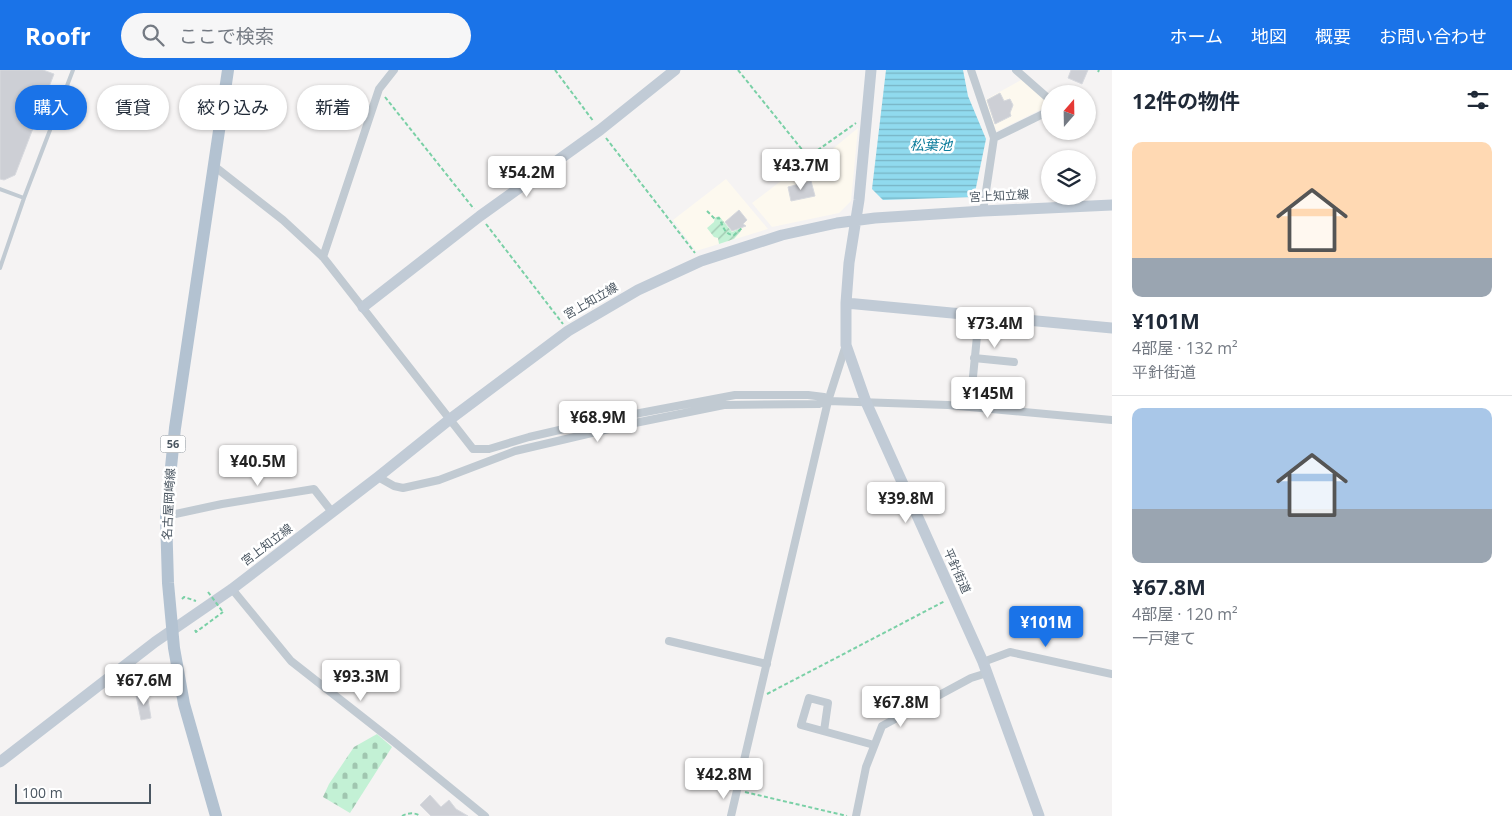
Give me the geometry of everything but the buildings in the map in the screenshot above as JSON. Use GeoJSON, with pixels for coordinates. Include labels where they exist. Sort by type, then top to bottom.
{"type":"FeatureCollection","features":[{"type":"Feature","properties":{"kind":"main road","name":"名古屋岡崎線"},"geometry":{"type":"LineString","coordinates":[[216,816],[184,704],[172,630],[168,583],[166,516],[175,428],[228,70]]}},
{"type":"Feature","properties":{"kind":"street"},"geometry":{"type":"LineString","coordinates":[[323,257],[379,89],[394,70]]}},
{"type":"Feature","properties":{"kind":"street"},"geometry":{"type":"LineString","coordinates":[[363,307],[480,216],[600,130],[675,70]]}},
{"type":"Feature","properties":{"kind":"street","name":"平針街道"},"geometry":{"type":"LineString","coordinates":[[871,70],[849,263],[846,302],[846,345],[866,402],[985,668],[1039,816]]}},
{"type":"Feature","properties":{"kind":"street"},"geometry":{"type":"LineString","coordinates":[[971,70],[994,138],[983,211]]}},
{"type":"Feature","properties":{"kind":"street"},"geometry":{"type":"LineString","coordinates":[[994,138],[1047,112],[1049,99],[1016,70]]}},
{"type":"Feature","properties":{"kind":"street"},"geometry":{"type":"LineString","coordinates":[[214,166],[283,220],[323,257],[473,449],[489,449],[529,437],[603,420],[735,395],[808,395],[824,397],[828,401]]}},
{"type":"Feature","properties":{"kind":"street","name":"宮上知立線"},"geometry":{"type":"LineString","coordinates":[[0,762],[172,630],[232,589],[449,420],[568,331],[638,290],[701,261],[782,235],[837,223],[983,211],[1112,205]]}},
{"type":"Feature","properties":{"kind":"street"},"geometry":{"type":"LineString","coordinates":[[846,302],[1112,328]]}},
{"type":"Feature","properties":{"kind":"street"},"geometry":{"type":"LineString","coordinates":[[970,407],[979,316]]}},
{"type":"Feature","properties":{"kind":"street"},"geometry":{"type":"LineString","coordinates":[[731,816],[828,401],[846,345]]}},
{"type":"Feature","properties":{"kind":"street"},"geometry":{"type":"LineString","coordinates":[[974,358],[1014,362]]}},
{"type":"Feature","properties":{"kind":"street"},"geometry":{"type":"LineString","coordinates":[[378,477],[394,486],[403,488],[439,480],[515,451],[630,424],[724,405],[819,404],[828,401],[866,402],[970,407],[1112,420]]}},
{"type":"Feature","properties":{"kind":"street"},"geometry":{"type":"LineString","coordinates":[[166,516],[222,504],[314,489],[332,512]]}},
{"type":"Feature","properties":{"kind":"street"},"geometry":{"type":"LineString","coordinates":[[232,589],[291,661],[485,816]]}},
{"type":"Feature","properties":{"kind":"street"},"geometry":{"type":"LineString","coordinates":[[669,640],[767,664]]}},
{"type":"Feature","properties":{"kind":"street"},"geometry":{"type":"LineString","coordinates":[[856,816],[866,767],[882,726],[971,678],[1010,652],[1112,674]]}},
{"type":"Feature","properties":{"kind":"street"},"geometry":{"type":"LineString","coordinates":[[824,731],[828,703],[809,698],[801,725],[874,745]]}},
{"type":"Feature","properties":{"kind":"lane"},"geometry":{"type":"LineString","coordinates":[[0,268],[24,198],[73,70]]}},
{"type":"Feature","properties":{"kind":"lane"},"geometry":{"type":"LineString","coordinates":[[0,189],[24,198]]}},
{"type":"Feature","properties":{"kind":"path"},"geometry":{"type":"LineString","coordinates":[[555,70],[701,261]]}},
{"type":"Feature","properties":{"kind":"path"},"geometry":{"type":"LineString","coordinates":[[738,70],[808,157],[867,115]]}},
{"type":"Feature","properties":{"kind":"path"},"geometry":{"type":"LineString","coordinates":[[708,211],[715,219],[719,218],[727,233],[732,236],[742,228]]}},
{"type":"Feature","properties":{"kind":"path"},"geometry":{"type":"LineString","coordinates":[[195,630],[196,632],[223,612],[208,592]]}},
{"type":"Feature","properties":{"kind":"path"},"geometry":{"type":"LineString","coordinates":[[182,599],[184,597],[195,602],[201,597]]}},
{"type":"Feature","properties":{"kind":"path"},"geometry":{"type":"LineString","coordinates":[[759,698],[954,597]]}},
{"type":"Feature","properties":{"kind":"path"},"geometry":{"type":"LineString","coordinates":[[738,790],[848,816]]}},
{"type":"Feature","properties":{"kind":"path"},"geometry":{"type":"LineString","coordinates":[[402,816],[417,814],[420,816]]}},
{"type":"Feature","properties":{"kind":"shaded area"},"geometry":{"type":"Polygon","coordinates":[[[1023,79],[1041,95],[1041,109],[995,132],[983,101],[1023,79]]]}},
{"type":"Feature","properties":{"kind":"shaded area"},"geometry":{"type":"Polygon","coordinates":[[[858,128],[851,201],[839,213],[772,227],[752,203],[802,165],[807,170],[858,128]]]}},
{"type":"Feature","properties":{"kind":"shaded area"},"geometry":{"type":"Polygon","coordinates":[[[726,179],[768,229],[696,251],[673,220],[726,179]]]}},
{"type":"Feature","properties":{"kind":"green space"},"geometry":{"type":"Polygon","coordinates":[[[719,216],[732,232],[739,229],[741,231],[734,239],[719,244],[718,238],[714,237],[707,228],[719,216]]]}},
{"type":"Feature","properties":{"kind":"green space"},"geometry":{"type":"Polygon","coordinates":[[[377,734],[392,747],[350,813],[323,797],[329,784],[354,747],[377,734]]]}},
{"type":"Feature","properties":{"kind":"water","name":"松葉池"},"geometry":{"type":"Polygon","coordinates":[[[886,70],[963,70],[968,96],[986,139],[974,197],[883,200],[872,189],[886,70]]]}}]}
